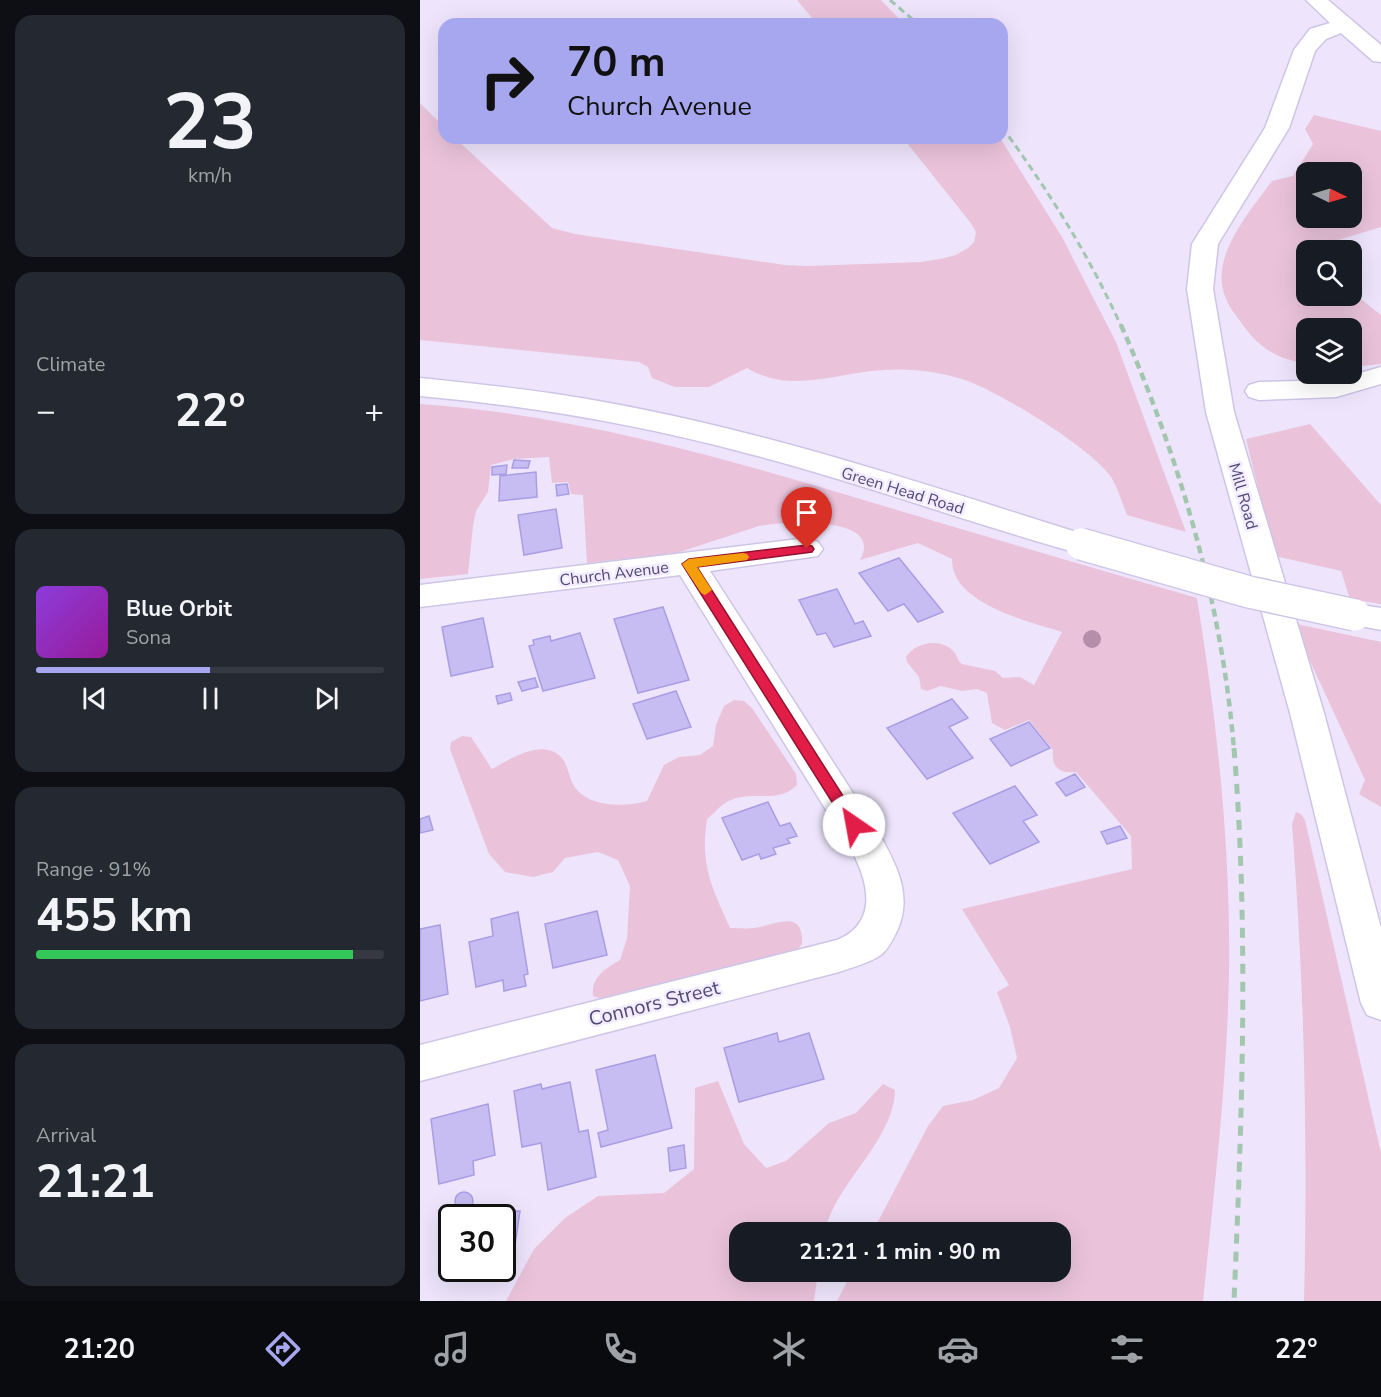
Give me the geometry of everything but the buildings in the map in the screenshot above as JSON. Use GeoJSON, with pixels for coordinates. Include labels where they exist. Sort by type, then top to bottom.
{"type":"FeatureCollection","features":[{"type":"Feature","properties":{"kind":"street"},"geometry":{"type":"LineString","coordinates":[[1316,0],[1381,56]]}},
{"type":"Feature","properties":{"kind":"street","name":"Mill Road"},"geometry":{"type":"LineString","coordinates":[[1343,25],[1318,34],[1305,50],[1277,128],[1205,244],[1200,289],[1220,412],[1307,712],[1381,1003]]}},
{"type":"Feature","properties":{"kind":"street"},"geometry":{"type":"LineString","coordinates":[[1259,391],[1336,388],[1381,375]]}},
{"type":"Feature","properties":{"kind":"street","name":"Green Head Road"},"geometry":{"type":"LineString","coordinates":[[420,387],[551,402],[653,421],[860,477],[1249,592],[1368,617]]}},
{"type":"Feature","properties":{"kind":"street","name":"Church Avenue"},"geometry":{"type":"LineString","coordinates":[[420,596],[807,549]]}},
{"type":"Feature","properties":{"kind":"street","name":"Connors Street"},"geometry":{"type":"LineString","coordinates":[[420,1063],[839,956],[859,948],[872,939],[879,927],[884,913],[885,893],[880,870],[867,845],[689,564]]}},
{"type":"Feature","properties":{"kind":"shaded area"},"geometry":{"type":"Polygon","coordinates":[[[797,0],[881,0],[898,18],[812,18],[797,0]]]}},
{"type":"Feature","properties":{"kind":"shaded area"},"geometry":{"type":"Polygon","coordinates":[[[420,103],[438,121],[438,144],[461,144],[552,228],[575,234],[785,265],[921,262],[956,255],[974,242],[976,232],[908,144],[1004,144],[1062,237],[1116,342],[1186,532],[1127,515],[1111,477],[1084,451],[1019,407],[962,379],[924,371],[895,370],[797,381],[764,376],[747,368],[709,387],[675,387],[652,378],[648,367],[639,362],[420,340],[420,103]]]}},
{"type":"Feature","properties":{"kind":"shaded area"},"geometry":{"type":"Polygon","coordinates":[[[1314,115],[1381,131],[1381,227],[1339,240],[1296,240],[1296,306],[1362,306],[1362,300],[1381,315],[1381,364],[1362,366],[1362,318],[1296,318],[1296,361],[1277,355],[1262,346],[1249,333],[1225,296],[1222,281],[1227,250],[1244,220],[1272,181],[1293,176],[1296,171],[1296,228],[1362,228],[1362,162],[1302,162],[1313,144],[1305,129],[1314,115]]]}},
{"type":"Feature","properties":{"kind":"shaded area"},"geometry":{"type":"Polygon","coordinates":[[[420,404],[534,418],[646,440],[812,485],[1197,598],[1211,691],[1221,785],[1229,927],[1226,1056],[1203,1301],[837,1301],[847,1282],[1071,1282],[1071,1222],[878,1222],[928,1126],[943,1106],[973,1100],[999,1088],[1017,1058],[1010,1027],[997,992],[1009,985],[962,909],[1132,869],[1131,836],[1076,772],[1065,772],[1057,768],[1053,761],[1053,750],[1029,720],[1005,730],[992,723],[987,693],[977,689],[962,691],[941,686],[927,691],[921,689],[919,677],[907,662],[906,657],[922,645],[943,644],[954,652],[962,664],[995,671],[1003,678],[1020,677],[1034,685],[1062,632],[1012,616],[977,599],[964,588],[955,575],[952,559],[918,543],[860,560],[864,545],[858,535],[845,528],[827,524],[787,523],[759,526],[677,553],[587,563],[583,495],[571,494],[568,482],[552,483],[549,457],[514,459],[491,465],[488,492],[476,511],[468,574],[420,579],[420,404]]]}},
{"type":"Feature","properties":{"kind":"shaded area"},"geometry":{"type":"Polygon","coordinates":[[[1310,424],[1381,505],[1381,604],[1350,599],[1341,571],[1275,556],[1246,439],[1310,424]]]}},
{"type":"Feature","properties":{"kind":"shaded area"},"geometry":{"type":"Polygon","coordinates":[[[1292,623],[1381,642],[1381,807],[1359,794],[1365,780],[1304,648],[1300,634],[1293,628],[1292,623]]]}},
{"type":"Feature","properties":{"kind":"shaded area"},"geometry":{"type":"Polygon","coordinates":[[[734,700],[744,701],[752,708],[796,774],[797,785],[789,791],[773,796],[747,796],[729,801],[707,819],[705,850],[709,876],[730,928],[761,927],[778,922],[793,922],[801,933],[802,944],[798,949],[602,999],[593,996],[594,984],[604,970],[620,960],[627,938],[630,886],[618,860],[598,852],[565,858],[553,872],[533,877],[505,872],[489,854],[450,749],[451,742],[462,736],[471,737],[492,769],[526,752],[545,749],[561,757],[574,786],[588,798],[618,805],[638,803],[647,801],[664,765],[679,757],[700,755],[713,746],[716,725],[724,706],[734,700]]]}},
{"type":"Feature","properties":{"kind":"shaded area"},"geometry":{"type":"Polygon","coordinates":[[[1296,812],[1301,814],[1305,820],[1381,1153],[1381,1301],[1304,1301],[1306,1181],[1304,1062],[1300,943],[1292,824],[1296,812]]]}},
{"type":"Feature","properties":{"kind":"shaded area"},"geometry":{"type":"Polygon","coordinates":[[[718,1081],[744,1144],[766,1168],[786,1161],[829,1123],[856,1113],[883,1084],[895,1090],[892,1109],[885,1128],[839,1198],[828,1222],[729,1222],[729,1282],[817,1282],[814,1301],[506,1301],[534,1249],[565,1218],[598,1196],[664,1193],[694,1169],[695,1088],[718,1081]]]}},
{"type":"Feature","properties":{"kind":"railway"},"geometry":{"type":"LineString","coordinates":[[890,0],[911,18]]}},
{"type":"Feature","properties":{"kind":"railway"},"geometry":{"type":"LineString","coordinates":[[1008,135],[1067,224],[1121,326]]}},
{"type":"Feature","properties":{"kind":"railway"},"geometry":{"type":"LineString","coordinates":[[1121,325],[1162,427],[1195,533],[1220,640],[1234,750]]}},
{"type":"Feature","properties":{"kind":"railway"},"geometry":{"type":"LineString","coordinates":[[1234,748],[1239,817],[1243,955],[1234,1301]]}},
{"type":"Feature","properties":{"kind":"slow traffic"},"geometry":{"type":"LineString","coordinates":[[705,590],[689,564],[743,557]]}},
{"type":"Feature","properties":{"kind":"route"},"geometry":{"type":"LineString","coordinates":[[807,549],[689,564],[854,825]]}}]}
